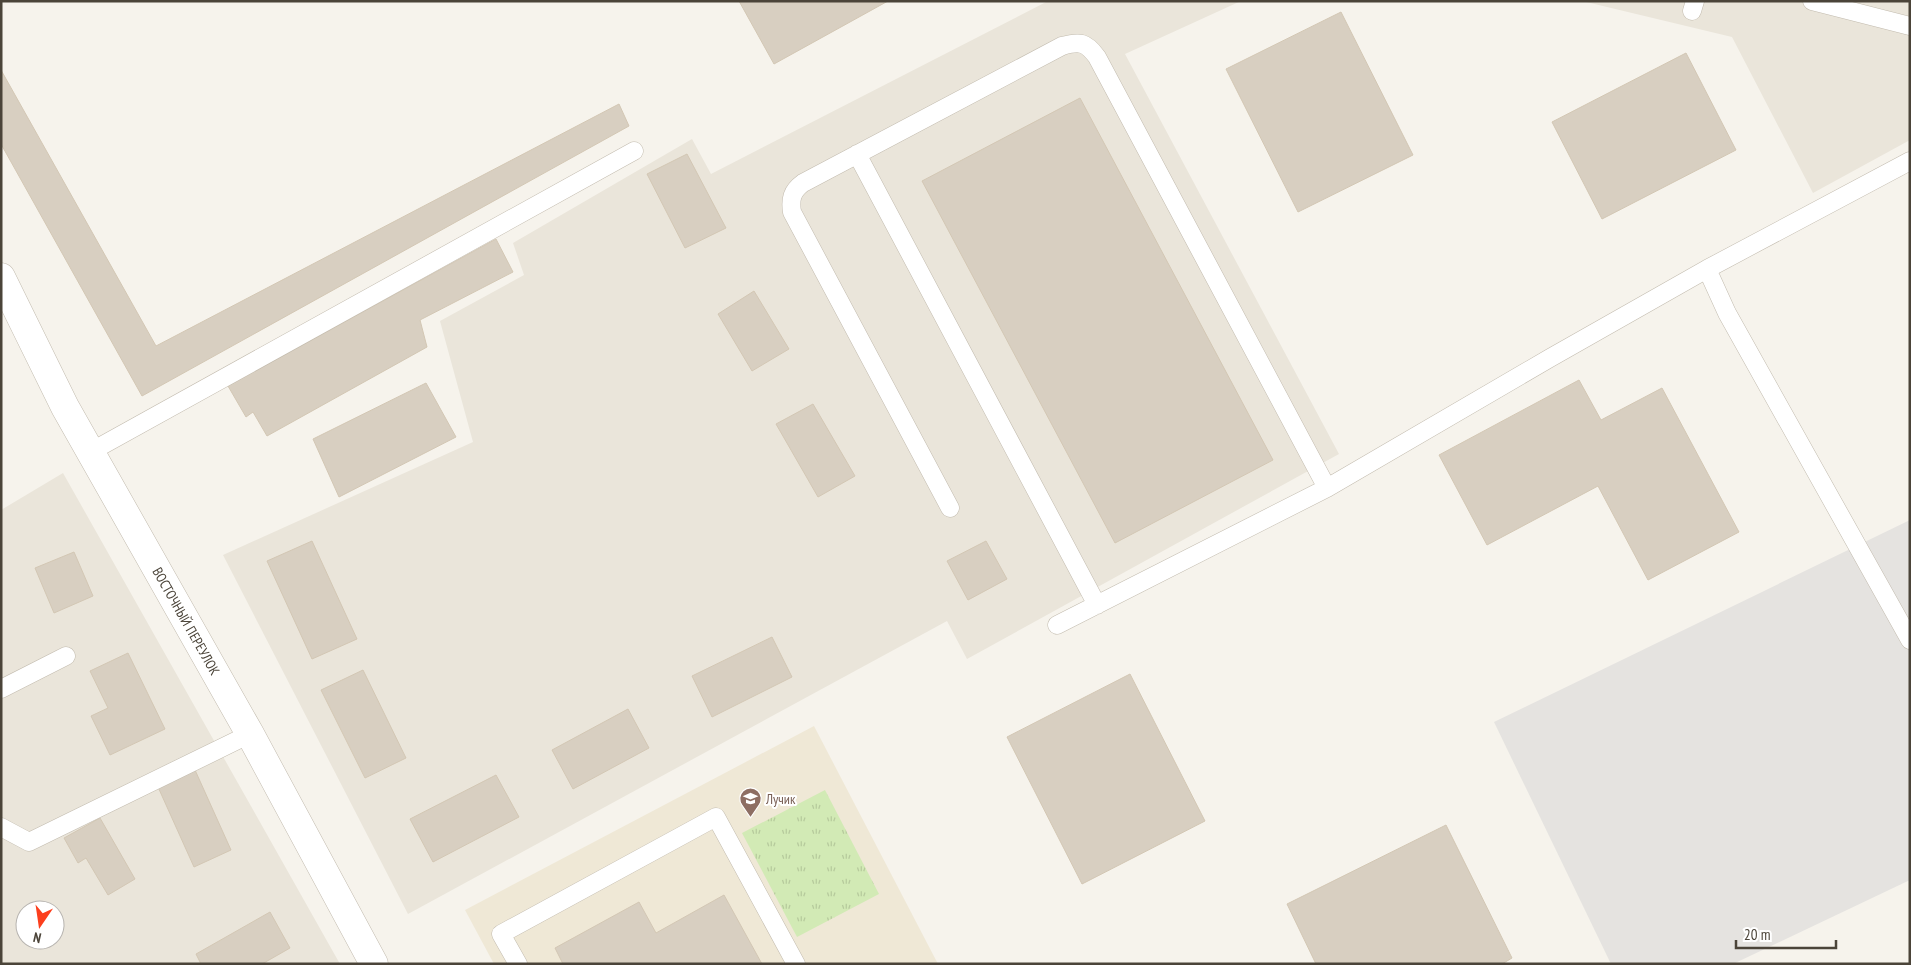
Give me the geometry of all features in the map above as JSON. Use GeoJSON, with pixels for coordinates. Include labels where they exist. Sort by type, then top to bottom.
{"type":"FeatureCollection","features":[{"type":"Feature","properties":{"kind":"street","name":"ВОСТОЧНЫЙ ПЕРЕУЛОК"},"geometry":{"type":"LineString","coordinates":[[1,277],[65,406],[250,734],[374,964]]}},
{"type":"Feature","properties":{"kind":"lane"},"geometry":{"type":"LineString","coordinates":[[1812,1],[1910,26]]}},
{"type":"Feature","properties":{"kind":"lane"},"geometry":{"type":"LineString","coordinates":[[950,508],[792,212],[790,200],[795,189],[803,183],[1062,46],[1076,42],[1089,47],[1097,57],[1327,488]]}},
{"type":"Feature","properties":{"kind":"lane"},"geometry":{"type":"LineString","coordinates":[[92,451],[634,151]]}},
{"type":"Feature","properties":{"kind":"lane"},"geometry":{"type":"LineString","coordinates":[[857,154],[1097,605]]}},
{"type":"Feature","properties":{"kind":"lane"},"geometry":{"type":"LineString","coordinates":[[1058,625],[1327,488],[1707,269],[1910,160]]}},
{"type":"Feature","properties":{"kind":"lane"},"geometry":{"type":"LineString","coordinates":[[1707,269],[1728,313],[1910,640]]}},
{"type":"Feature","properties":{"kind":"lane"},"geometry":{"type":"LineString","coordinates":[[1,689],[66,656]]}},
{"type":"Feature","properties":{"kind":"lane"},"geometry":{"type":"LineString","coordinates":[[1,827],[29,842],[250,734]]}},
{"type":"Feature","properties":{"kind":"lane"},"geometry":{"type":"LineString","coordinates":[[518,964],[501,934],[716,817],[796,964]]}},
{"type":"Feature","properties":{"kind":"shaded area"},"geometry":{"type":"Polygon","coordinates":[[[1048,1],[1241,1],[1125,54],[1339,454],[967,659],[947,621],[408,914],[223,555],[473,442],[440,321],[524,275],[513,243],[692,139],[711,174],[1048,1]]]}},
{"type":"Feature","properties":{"kind":"shaded area"},"geometry":{"type":"Polygon","coordinates":[[[1582,1],[1910,1],[1910,140],[1813,193],[1732,37],[1582,1]]]}},
{"type":"Feature","properties":{"kind":"shaded area"},"geometry":{"type":"Polygon","coordinates":[[[63,473],[340,964],[3,964],[1,960],[1,510],[63,473]]]}},
{"type":"Feature","properties":{"kind":"shaded area"},"geometry":{"type":"Polygon","coordinates":[[[1910,520],[1910,880],[1733,964],[1611,964],[1494,722],[1910,520]]]}},
{"type":"Feature","properties":{"kind":"shaded area","name":"Лучик"},"geometry":{"type":"Polygon","coordinates":[[[814,726],[938,964],[494,964],[465,910],[814,726]]]}},
{"type":"Feature","properties":{"kind":"green space"},"geometry":{"type":"Polygon","coordinates":[[[825,790],[879,894],[797,937],[742,833],[825,790]]]}},
{"type":"Feature","properties":{"kind":"building"},"geometry":{"type":"Polygon","coordinates":[[[739,1],[888,1],[774,64],[739,1]]]}},
{"type":"Feature","properties":{"kind":"building"},"geometry":{"type":"Polygon","coordinates":[[[1341,12],[1413,155],[1298,212],[1226,69],[1341,12]]]}},
{"type":"Feature","properties":{"kind":"building"},"geometry":{"type":"Polygon","coordinates":[[[1686,53],[1736,150],[1602,219],[1552,122],[1686,53]]]}},
{"type":"Feature","properties":{"kind":"building"},"geometry":{"type":"Polygon","coordinates":[[[1,70],[156,346],[619,104],[629,126],[142,396],[1,144],[1,70]]]}},
{"type":"Feature","properties":{"kind":"building"},"geometry":{"type":"Polygon","coordinates":[[[1080,98],[1273,460],[1115,543],[922,181],[1080,98]]]}},
{"type":"Feature","properties":{"kind":"building"},"geometry":{"type":"Polygon","coordinates":[[[687,154],[726,228],[685,248],[647,174],[687,154]]]}},
{"type":"Feature","properties":{"kind":"building"},"geometry":{"type":"Polygon","coordinates":[[[496,239],[513,272],[420,320],[427,347],[267,436],[253,412],[246,417],[228,386],[496,239]]]}},
{"type":"Feature","properties":{"kind":"building"},"geometry":{"type":"Polygon","coordinates":[[[754,291],[789,349],[752,371],[718,314],[754,291]]]}},
{"type":"Feature","properties":{"kind":"building"},"geometry":{"type":"Polygon","coordinates":[[[1579,380],[1601,420],[1662,388],[1739,532],[1648,580],[1598,486],[1487,545],[1439,455],[1579,380]]]}},
{"type":"Feature","properties":{"kind":"building"},"geometry":{"type":"Polygon","coordinates":[[[426,383],[456,437],[339,497],[313,439],[426,383]]]}},
{"type":"Feature","properties":{"kind":"building"},"geometry":{"type":"Polygon","coordinates":[[[813,404],[855,476],[818,497],[776,424],[813,404]]]}},
{"type":"Feature","properties":{"kind":"building"},"geometry":{"type":"Polygon","coordinates":[[[312,541],[357,639],[312,659],[267,561],[312,541]]]}},
{"type":"Feature","properties":{"kind":"building"},"geometry":{"type":"Polygon","coordinates":[[[986,541],[1007,579],[968,600],[947,561],[986,541]]]}},
{"type":"Feature","properties":{"kind":"building"},"geometry":{"type":"Polygon","coordinates":[[[74,552],[93,596],[54,613],[35,568],[74,552]]]}},
{"type":"Feature","properties":{"kind":"building"},"geometry":{"type":"Polygon","coordinates":[[[772,637],[792,677],[712,717],[692,676],[772,637]]]}},
{"type":"Feature","properties":{"kind":"building"},"geometry":{"type":"Polygon","coordinates":[[[128,653],[165,729],[110,755],[91,716],[108,708],[90,671],[128,653]]]}},
{"type":"Feature","properties":{"kind":"building"},"geometry":{"type":"Polygon","coordinates":[[[363,670],[406,758],[365,778],[321,690],[363,670]]]}},
{"type":"Feature","properties":{"kind":"building"},"geometry":{"type":"Polygon","coordinates":[[[1130,674],[1205,821],[1082,884],[1007,737],[1130,674]]]}},
{"type":"Feature","properties":{"kind":"building"},"geometry":{"type":"Polygon","coordinates":[[[628,709],[649,748],[573,789],[552,750],[628,709]]]}},
{"type":"Feature","properties":{"kind":"building"},"geometry":{"type":"Polygon","coordinates":[[[195,770],[231,850],[194,867],[158,787],[195,770]]]}},
{"type":"Feature","properties":{"kind":"building"},"geometry":{"type":"Polygon","coordinates":[[[496,775],[519,817],[433,862],[410,819],[496,775]]]}},
{"type":"Feature","properties":{"kind":"building"},"geometry":{"type":"Polygon","coordinates":[[[100,818],[135,879],[108,895],[86,858],[78,863],[64,838],[100,818]]]}},
{"type":"Feature","properties":{"kind":"building"},"geometry":{"type":"Polygon","coordinates":[[[1446,825],[1512,958],[1502,964],[1316,964],[1287,904],[1446,825]]]}},
{"type":"Feature","properties":{"kind":"building"},"geometry":{"type":"Polygon","coordinates":[[[724,895],[762,964],[563,964],[555,948],[639,902],[656,933],[724,895]]]}},
{"type":"Feature","properties":{"kind":"building"},"geometry":{"type":"Polygon","coordinates":[[[270,912],[290,948],[262,964],[201,964],[196,954],[270,912]]]}},
{"type":"Feature","properties":{"kind":"place","name":"Лучик"},"geometry":{"type":"Point","coordinates":[750,818]}}]}
